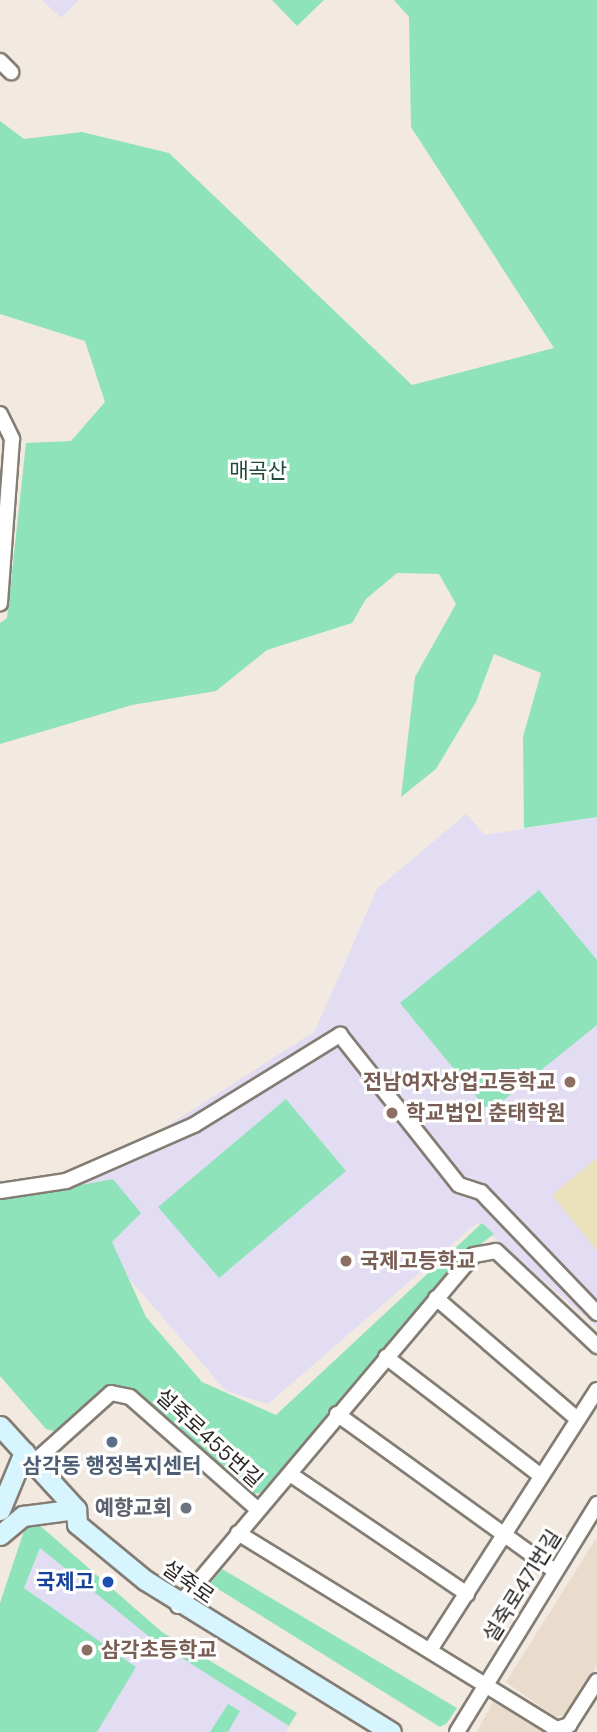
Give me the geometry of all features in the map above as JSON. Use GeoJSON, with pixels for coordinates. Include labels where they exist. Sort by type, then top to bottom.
{"type":"FeatureCollection","features":[{"type":"Feature","properties":{"kind":"main road","name":"설죽로"},"geometry":{"type":"LineString","coordinates":[[2,1433],[76,1509],[77,1524],[178,1606],[391,1732]]}},
{"type":"Feature","properties":{"kind":"main road"},"geometry":{"type":"LineString","coordinates":[[0,1510],[28,1457]]}},
{"type":"Feature","properties":{"kind":"main road"},"geometry":{"type":"LineString","coordinates":[[0,1535],[23,1516],[76,1509]]}},
{"type":"Feature","properties":{"kind":"street"},"geometry":{"type":"LineString","coordinates":[[0,414],[12,439],[0,604]]}},
{"type":"Feature","properties":{"kind":"street"},"geometry":{"type":"LineString","coordinates":[[0,1191],[66,1181],[194,1125],[340,1035],[459,1185],[481,1192],[597,1313]]}},
{"type":"Feature","properties":{"kind":"street","name":"설죽로455번길"},"geometry":{"type":"LineString","coordinates":[[178,1606],[337,1414],[474,1255],[496,1251],[597,1346]]}},
{"type":"Feature","properties":{"kind":"street"},"geometry":{"type":"LineString","coordinates":[[436,1298],[577,1419]]}},
{"type":"Feature","properties":{"kind":"street"},"geometry":{"type":"LineString","coordinates":[[386,1357],[541,1476]]}},
{"type":"Feature","properties":{"kind":"street"},"geometry":{"type":"LineString","coordinates":[[430,1650],[597,1390]]}},
{"type":"Feature","properties":{"kind":"street","name":"설죽로455번길"},"geometry":{"type":"LineString","coordinates":[[28,1457],[111,1393],[130,1397],[258,1510]]}},
{"type":"Feature","properties":{"kind":"street"},"geometry":{"type":"LineString","coordinates":[[337,1414],[555,1571]]}},
{"type":"Feature","properties":{"kind":"street","name":"설죽로455번길"},"geometry":{"type":"LineString","coordinates":[[290,1474],[467,1594]]}},
{"type":"Feature","properties":{"kind":"street","name":"설죽로471번길"},"geometry":{"type":"LineString","coordinates":[[457,1732],[596,1509]]}},
{"type":"Feature","properties":{"kind":"street"},"geometry":{"type":"LineString","coordinates":[[238,1533],[557,1729],[569,1726],[597,1681]]}},
{"type":"Feature","properties":{"kind":"shaded area"},"geometry":{"type":"Polygon","coordinates":[[[42,0],[79,0],[61,18],[42,0]]]}},
{"type":"Feature","properties":{"kind":"shaded area","name":"학교법인 춘태학원"},"geometry":{"type":"Polygon","coordinates":[[[466,814],[485,835],[597,817],[597,1327],[477,1223],[268,1404],[226,1391],[58,1196],[315,1031],[377,889],[466,814]]]}},
{"type":"Feature","properties":{"kind":"shaded area"},"geometry":{"type":"Polygon","coordinates":[[[597,1537],[597,1666],[567,1714],[556,1717],[506,1682],[597,1537]]]}},
{"type":"Feature","properties":{"kind":"shaded area","name":"삼각초등학교"},"geometry":{"type":"Polygon","coordinates":[[[40,1547],[152,1639],[289,1726],[286,1732],[0,1732],[24,1588],[40,1547]]]}},
{"type":"Feature","properties":{"kind":"shaded area"},"geometry":{"type":"Polygon","coordinates":[[[495,1698],[548,1732],[477,1732],[495,1698]]]}},
{"type":"Feature","properties":{"kind":"green space"},"geometry":{"type":"Polygon","coordinates":[[[272,0],[324,0],[297,26],[272,0]]]}},
{"type":"Feature","properties":{"kind":"green space","name":"매곡산"},"geometry":{"type":"Polygon","coordinates":[[[394,0],[597,0],[597,817],[524,828],[523,737],[541,673],[494,654],[476,702],[436,769],[401,797],[415,677],[456,604],[439,574],[397,573],[366,599],[352,623],[267,650],[216,691],[132,705],[0,744],[0,623],[7,618],[26,443],[71,441],[105,402],[85,341],[0,314],[0,121],[24,139],[82,132],[169,153],[412,385],[554,348],[411,127],[409,17],[394,0]]]}},
{"type":"Feature","properties":{"kind":"green space"},"geometry":{"type":"Polygon","coordinates":[[[539,890],[597,960],[597,1025],[489,1112],[400,1003],[539,890]]]}},
{"type":"Feature","properties":{"kind":"green space"},"geometry":{"type":"Polygon","coordinates":[[[286,1099],[346,1171],[219,1278],[158,1207],[286,1099]]]}},
{"type":"Feature","properties":{"kind":"green space"},"geometry":{"type":"Polygon","coordinates":[[[113,1179],[141,1213],[112,1242],[146,1317],[202,1382],[276,1415],[482,1223],[494,1234],[461,1259],[265,1492],[252,1494],[132,1389],[109,1386],[57,1432],[46,1429],[0,1376],[0,1200],[113,1179]]]}},
{"type":"Feature","properties":{"kind":"green space"},"geometry":{"type":"Polygon","coordinates":[[[29,1516],[162,1632],[297,1713],[289,1726],[152,1639],[40,1548],[24,1588],[136,1667],[97,1732],[0,1732],[0,1603],[29,1516]]]}},
{"type":"Feature","properties":{"kind":"green space"},"geometry":{"type":"Polygon","coordinates":[[[222,1569],[457,1708],[447,1723],[440,1727],[210,1584],[222,1569]]]}},
{"type":"Feature","properties":{"kind":"green space"},"geometry":{"type":"Polygon","coordinates":[[[228,1704],[240,1711],[228,1732],[210,1732],[228,1704]]]}},
{"type":"Feature","properties":{"kind":"sand"},"geometry":{"type":"Polygon","coordinates":[[[597,1158],[597,1251],[552,1195],[597,1158]]]}},
{"type":"Feature","properties":{"kind":"place","name":"전남여자상업고등학교"},"geometry":{"type":"Point","coordinates":[570,1082]}},
{"type":"Feature","properties":{"kind":"place","name":"학교법인 춘태학원"},"geometry":{"type":"Point","coordinates":[392,1113]}},
{"type":"Feature","properties":{"kind":"place","name":"국제고등학교"},"geometry":{"type":"Point","coordinates":[346,1261]}},
{"type":"Feature","properties":{"kind":"place","name":"삼각동 행정복지센터"},"geometry":{"type":"Point","coordinates":[112,1442]}},
{"type":"Feature","properties":{"kind":"place","name":"예향교회"},"geometry":{"type":"Point","coordinates":[186,1508]}},
{"type":"Feature","properties":{"kind":"place","name":"국제고"},"geometry":{"type":"Point","coordinates":[108,1582]}},
{"type":"Feature","properties":{"kind":"place","name":"삼각초등학교"},"geometry":{"type":"Point","coordinates":[87,1650]}}]}
